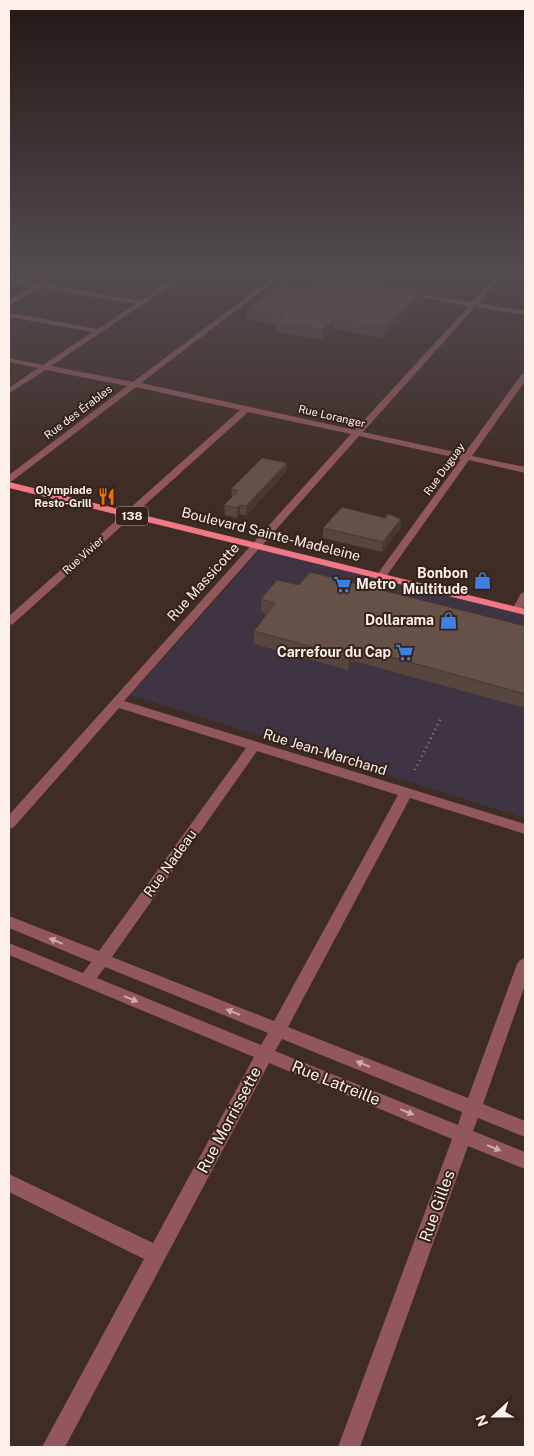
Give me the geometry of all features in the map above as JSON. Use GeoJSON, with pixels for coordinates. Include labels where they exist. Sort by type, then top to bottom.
{"type":"FeatureCollection","features":[{"type":"Feature","properties":{"kind":"main road","name":"Boulevard Sainte-Madeleine"},"geometry":{"type":"LineString","coordinates":[[9,485],[521,611]]}},
{"type":"Feature","properties":{"kind":"street"},"geometry":{"type":"LineString","coordinates":[[9,391],[83,342]]}},
{"type":"Feature","properties":{"kind":"street","name":"Rue des Érables"},"geometry":{"type":"LineString","coordinates":[[9,479],[190,342]]}},
{"type":"Feature","properties":{"kind":"street","name":"Rue Massicotte"},"geometry":{"type":"LineString","coordinates":[[9,824],[440,342]]}},
{"type":"Feature","properties":{"kind":"street","name":"Rue Loranger"},"geometry":{"type":"LineString","coordinates":[[9,355],[121,383],[134,384],[248,408],[525,470]]}},
{"type":"Feature","properties":{"kind":"street","name":"Rue Loranger"},"geometry":{"type":"LineString","coordinates":[[9,360],[47,366]]}},
{"type":"Feature","properties":{"kind":"street","name":"Rue Duguay"},"geometry":{"type":"LineString","coordinates":[[381,576],[525,376]]}},
{"type":"Feature","properties":{"kind":"street","name":"Rue Vivier"},"geometry":{"type":"LineString","coordinates":[[9,622],[248,408]]}},
{"type":"Feature","properties":{"kind":"street"},"geometry":{"type":"LineString","coordinates":[[521,611],[525,596]]}},
{"type":"Feature","properties":{"kind":"street","name":"Rue Jean-Marchand"},"geometry":{"type":"LineString","coordinates":[[116,703],[525,830]]}},
{"type":"Feature","properties":{"kind":"street","name":"Rue Nadeau"},"geometry":{"type":"LineString","coordinates":[[86,981],[254,746]]}},
{"type":"Feature","properties":{"kind":"street","name":"Rue Morrissette"},"geometry":{"type":"LineString","coordinates":[[53,1447],[406,793]]}},
{"type":"Feature","properties":{"kind":"street","name":"Rue Latreille"},"geometry":{"type":"LineString","coordinates":[[9,922],[525,1129]]}},
{"type":"Feature","properties":{"kind":"street","name":"Rue Latreille"},"geometry":{"type":"LineString","coordinates":[[9,949],[525,1161]]}},
{"type":"Feature","properties":{"kind":"street","name":"Rue Gilles"},"geometry":{"type":"LineString","coordinates":[[349,1447],[525,964]]}},
{"type":"Feature","properties":{"kind":"street"},"geometry":{"type":"LineString","coordinates":[[9,1183],[156,1255]]}},
{"type":"Feature","properties":{"kind":"path"},"geometry":{"type":"LineString","coordinates":[[415,770],[441,718]]}},
{"type":"Feature","properties":{"kind":"shaded area"},"geometry":{"type":"Polygon","coordinates":[[[264,546],[525,613],[525,818],[130,695],[264,546]]]}},
{"type":"Feature","properties":{"kind":"building"},"geometry":{"type":"Polygon","coordinates":[[[262,458],[287,463],[246,506],[240,505],[237,508],[224,505],[238,491],[231,489],[262,458]]]}},
{"type":"Feature","properties":{"kind":"building"},"geometry":{"type":"Polygon","coordinates":[[[342,507],[385,518],[388,514],[401,519],[383,542],[323,528],[342,507]]]}},
{"type":"Feature","properties":{"kind":"building","name":"Carrefour du Cap"},"geometry":{"type":"Polygon","coordinates":[[[310,572],[525,626],[525,694],[355,647],[349,657],[254,631],[275,603],[261,599],[277,580],[299,585],[310,572]]]}},
{"type":"Feature","properties":{"kind":"place","name":"Olympiade Resto-Grill"},"geometry":{"type":"Point","coordinates":[106,496]}},
{"type":"Feature","properties":{"kind":"place","name":"Bonbon Multitude"},"geometry":{"type":"Point","coordinates":[482,581]}},
{"type":"Feature","properties":{"kind":"place","name":"Metro"},"geometry":{"type":"Point","coordinates":[342,584]}},
{"type":"Feature","properties":{"kind":"place","name":"Dollarama"},"geometry":{"type":"Point","coordinates":[448,620]}},
{"type":"Feature","properties":{"kind":"place","name":"Carrefour du Cap"},"geometry":{"type":"Point","coordinates":[405,652]}}]}
